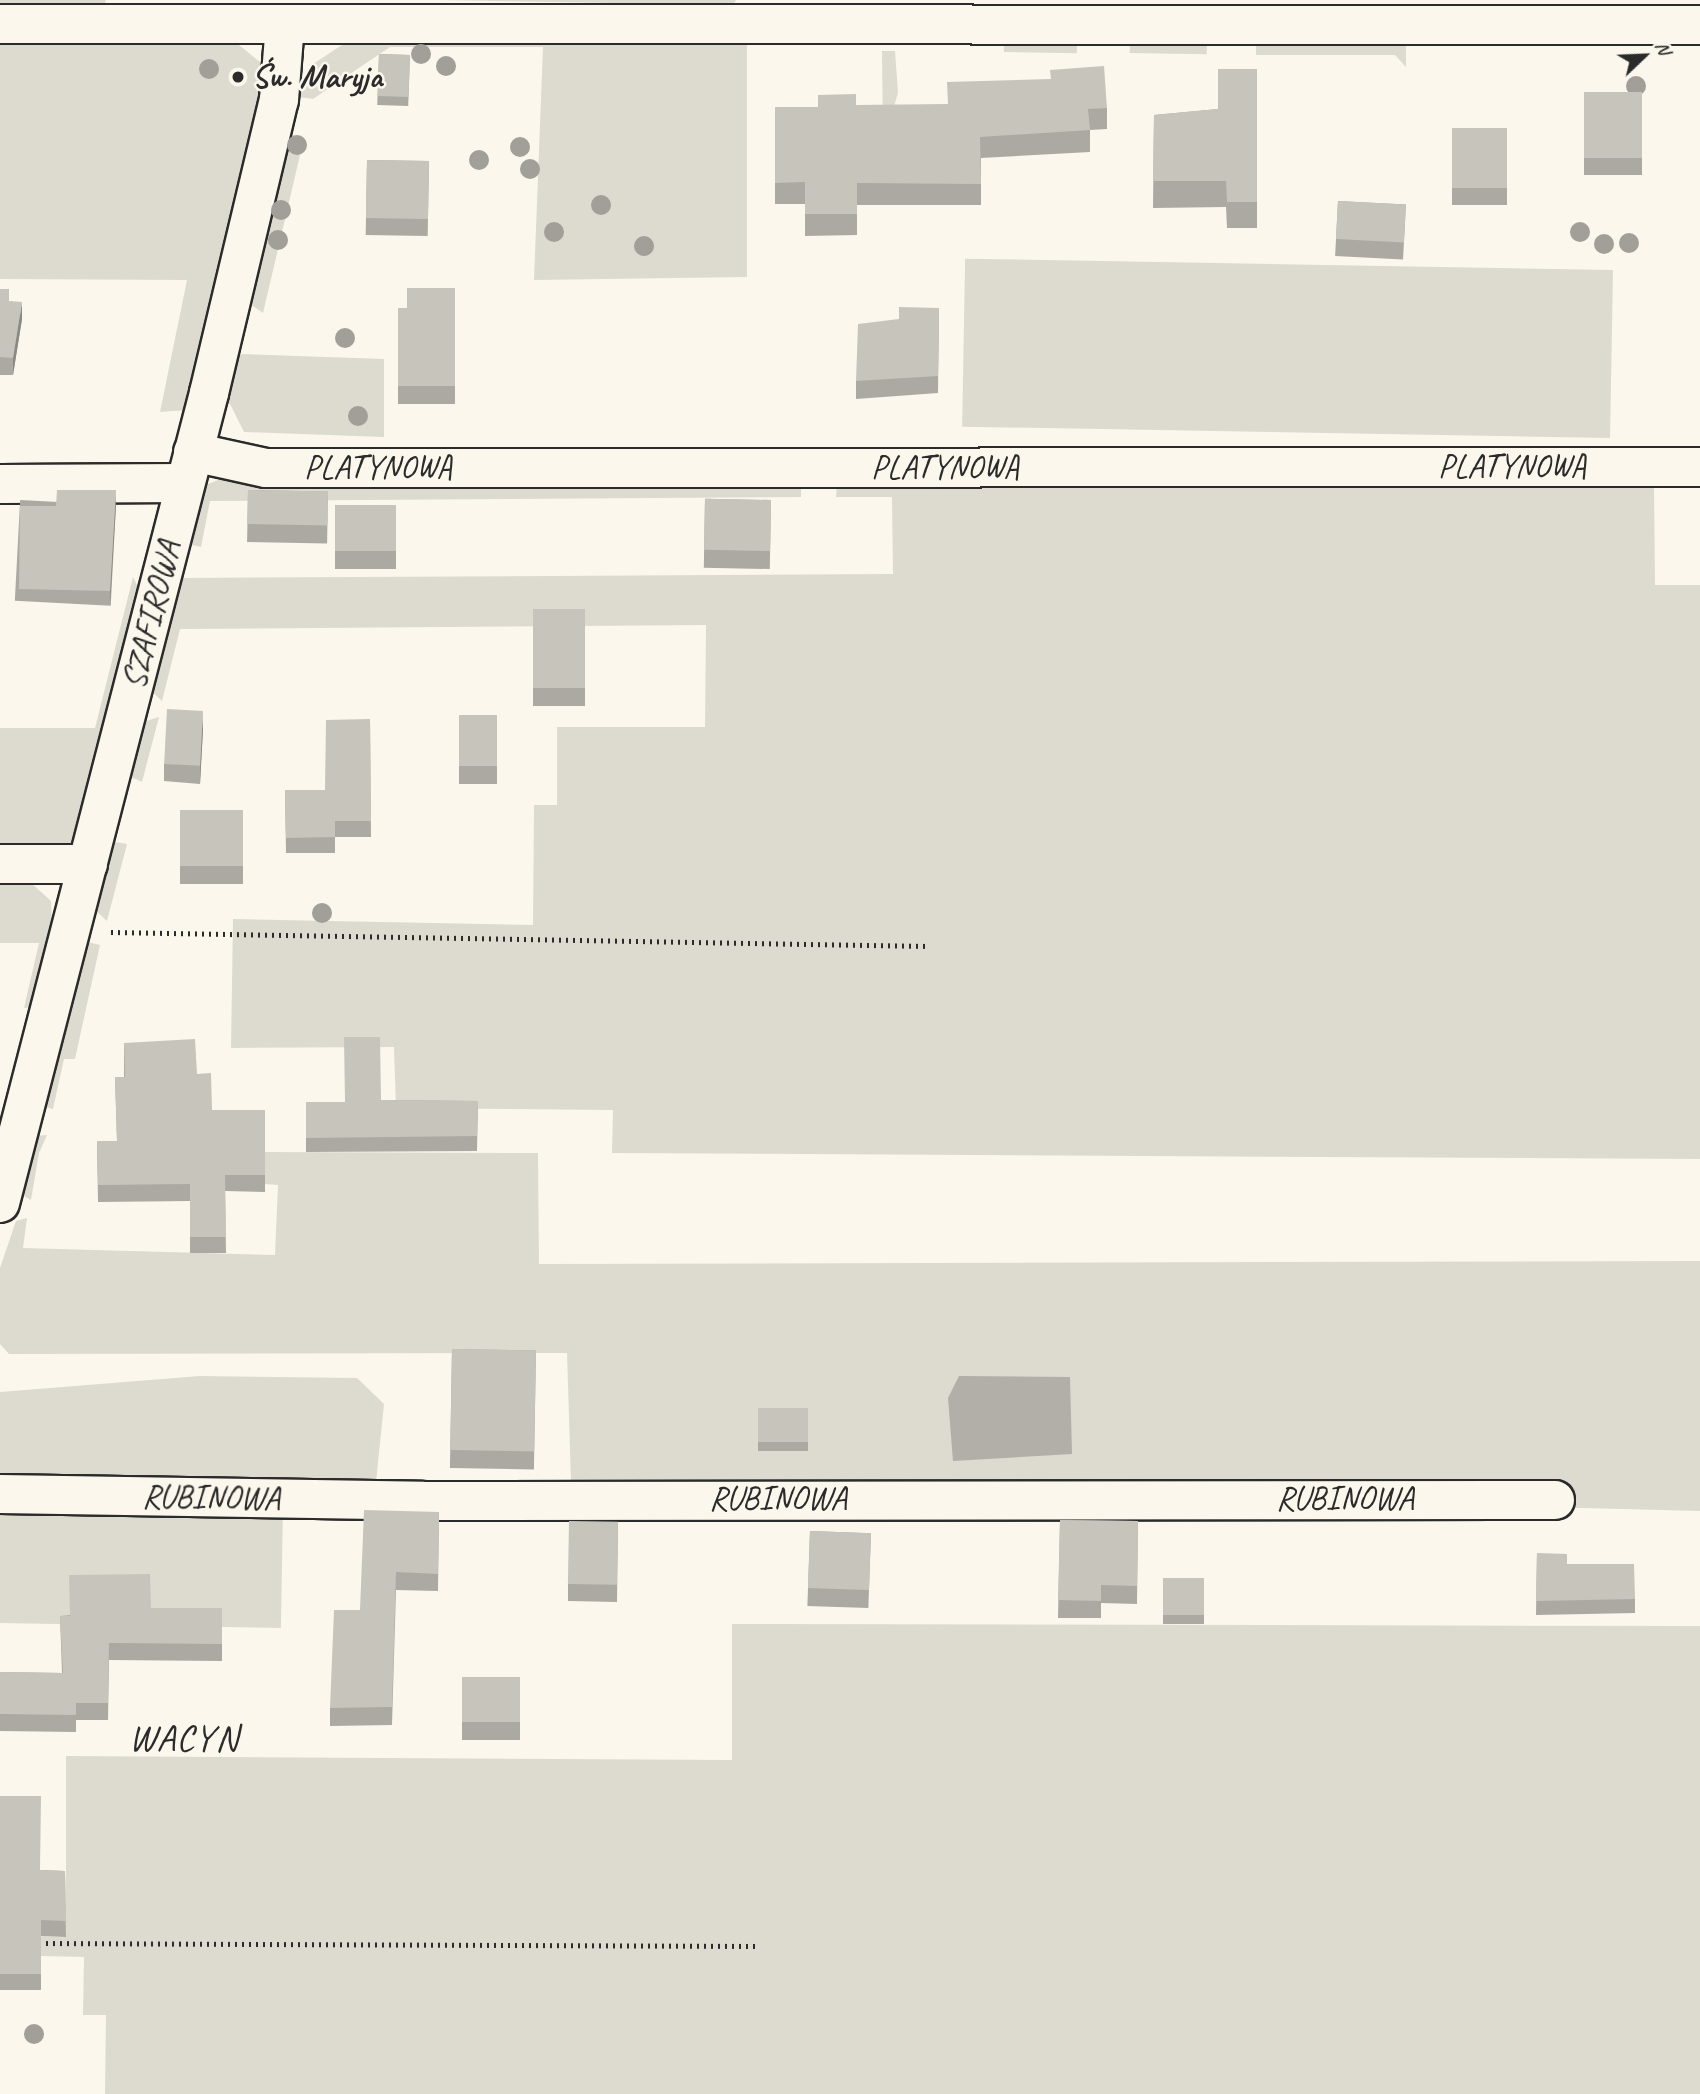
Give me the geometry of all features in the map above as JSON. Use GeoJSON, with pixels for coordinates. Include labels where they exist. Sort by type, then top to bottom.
{"type":"FeatureCollection","features":[{"type":"Feature","properties":{"kind":"street"},"geometry":{"type":"LineString","coordinates":[[0,24],[285,24],[410,10],[762,11],[1700,25]]}},
{"type":"Feature","properties":{"kind":"street","name":"SZAFIROWA"},"geometry":{"type":"LineString","coordinates":[[0,1203],[89,864],[279,100],[285,24]]}},
{"type":"Feature","properties":{"kind":"street","name":"PLATYNOWA"},"geometry":{"type":"LineString","coordinates":[[0,484],[189,468],[1700,467]]}},
{"type":"Feature","properties":{"kind":"street"},"geometry":{"type":"LineString","coordinates":[[0,864],[89,864]]}},
{"type":"Feature","properties":{"kind":"street","name":"RUBINOWA"},"geometry":{"type":"LineString","coordinates":[[0,1494],[423,1501],[1555,1500]]}},
{"type":"Feature","properties":{"kind":"path"},"geometry":{"type":"LineString","coordinates":[[73,927],[929,946]]}},
{"type":"Feature","properties":{"kind":"path"},"geometry":{"type":"LineString","coordinates":[[28,1943],[755,1945]]}},
{"type":"Feature","properties":{"kind":"shaded area"},"geometry":{"type":"Polygon","coordinates":[[[0,0],[106,0],[103,10],[0,12],[0,0]]]}},
{"type":"Feature","properties":{"kind":"shaded area"},"geometry":{"type":"Polygon","coordinates":[[[438,0],[736,0],[733,5],[438,0]]]}},
{"type":"Feature","properties":{"kind":"shaded area"},"geometry":{"type":"Polygon","coordinates":[[[1130,36],[1207,37],[1207,54],[1130,53],[1130,36]]]}},
{"type":"Feature","properties":{"kind":"shaded area"},"geometry":{"type":"Polygon","coordinates":[[[1406,39],[1406,67],[1395,55],[1256,55],[1256,40],[1406,39]]]}},
{"type":"Feature","properties":{"kind":"shaded area"},"geometry":{"type":"Polygon","coordinates":[[[747,40],[747,277],[534,280],[543,47],[390,47],[313,99],[299,97],[310,66],[345,43],[747,40]]]}},
{"type":"Feature","properties":{"kind":"shaded area"},"geometry":{"type":"Polygon","coordinates":[[[1004,40],[1077,41],[1077,53],[1004,52],[1004,40]]]}},
{"type":"Feature","properties":{"kind":"shaded area"},"geometry":{"type":"Polygon","coordinates":[[[0,41],[234,41],[260,62],[264,87],[187,410],[160,412],[187,280],[0,279],[0,41]]]}},
{"type":"Feature","properties":{"kind":"shaded area"},"geometry":{"type":"Polygon","coordinates":[[[882,51],[895,51],[898,93],[883,143],[882,51]]]}},
{"type":"Feature","properties":{"kind":"shaded area"},"geometry":{"type":"Polygon","coordinates":[[[288,134],[304,138],[263,313],[246,301],[288,134]]]}},
{"type":"Feature","properties":{"kind":"shaded area"},"geometry":{"type":"Polygon","coordinates":[[[965,259],[1613,270],[1610,438],[962,427],[965,259]]]}},
{"type":"Feature","properties":{"kind":"shaded area"},"geometry":{"type":"Polygon","coordinates":[[[242,354],[384,359],[384,437],[244,432],[230,404],[221,402],[231,358],[242,354]]]}},
{"type":"Feature","properties":{"kind":"shaded area"},"geometry":{"type":"Polygon","coordinates":[[[218,480],[801,484],[801,497],[210,501],[201,547],[183,543],[203,486],[218,480]]]}},
{"type":"Feature","properties":{"kind":"shaded area"},"geometry":{"type":"Polygon","coordinates":[[[837,483],[1654,486],[1655,585],[1700,585],[1700,1159],[612,1153],[613,1110],[396,1108],[394,1047],[231,1048],[233,919],[533,925],[534,805],[557,805],[557,727],[705,727],[706,625],[180,629],[162,701],[149,689],[181,578],[893,574],[892,497],[836,497],[837,483]]]}},
{"type":"Feature","properties":{"kind":"shaded area"},"geometry":{"type":"Polygon","coordinates":[[[133,577],[138,587],[74,841],[65,849],[0,852],[0,728],[95,728],[133,577]]]}},
{"type":"Feature","properties":{"kind":"shaded area"},"geometry":{"type":"Polygon","coordinates":[[[159,717],[142,782],[129,776],[140,723],[159,717]]]}},
{"type":"Feature","properties":{"kind":"shaded area"},"geometry":{"type":"Polygon","coordinates":[[[109,841],[127,844],[107,921],[95,910],[109,841]]]}},
{"type":"Feature","properties":{"kind":"shaded area"},"geometry":{"type":"Polygon","coordinates":[[[0,876],[29,881],[51,901],[52,927],[30,1007],[24,1008],[39,943],[0,943],[0,876]]]}},
{"type":"Feature","properties":{"kind":"shaded area"},"geometry":{"type":"Polygon","coordinates":[[[83,941],[100,945],[75,1059],[64,1059],[53,1109],[43,1106],[83,941]]]}},
{"type":"Feature","properties":{"kind":"shaded area"},"geometry":{"type":"Polygon","coordinates":[[[47,1135],[39,1153],[31,1200],[19,1193],[35,1136],[47,1135]]]}},
{"type":"Feature","properties":{"kind":"shaded area"},"geometry":{"type":"Polygon","coordinates":[[[265,1152],[538,1153],[539,1264],[1700,1261],[1700,1511],[571,1482],[567,1353],[9,1354],[0,1344],[0,1268],[16,1221],[27,1218],[23,1248],[275,1255],[278,1185],[265,1184],[265,1152]]]}},
{"type":"Feature","properties":{"kind":"shaded area"},"geometry":{"type":"Polygon","coordinates":[[[200,1376],[357,1378],[384,1404],[376,1482],[0,1482],[0,1392],[200,1376]]]}},
{"type":"Feature","properties":{"kind":"shaded area"},"geometry":{"type":"Polygon","coordinates":[[[959,1376],[1070,1377],[1072,1454],[953,1461],[948,1398],[959,1376]]]}},
{"type":"Feature","properties":{"kind":"shaded area"},"geometry":{"type":"Polygon","coordinates":[[[0,1505],[283,1510],[281,1628],[0,1623],[0,1505]]]}},
{"type":"Feature","properties":{"kind":"shaded area"},"geometry":{"type":"Polygon","coordinates":[[[732,1624],[1700,1626],[1700,2094],[105,2094],[106,2015],[83,2015],[84,1957],[41,1956],[0,1935],[66,1937],[66,1756],[732,1760],[732,1624]]]}},
{"type":"Feature","properties":{"kind":"building"},"geometry":{"type":"Polygon","coordinates":[[[379,54],[410,55],[409,97],[378,96],[379,54]]]}},
{"type":"Feature","properties":{"kind":"building"},"geometry":{"type":"Polygon","coordinates":[[[1104,66],[1107,108],[1088,109],[1090,130],[980,137],[981,184],[857,183],[857,214],[805,214],[805,182],[775,183],[775,107],[818,107],[818,95],[856,94],[856,105],[948,104],[947,82],[1051,79],[1050,70],[1104,66]]]}},
{"type":"Feature","properties":{"kind":"building"},"geometry":{"type":"Polygon","coordinates":[[[1218,69],[1257,69],[1257,202],[1227,202],[1226,181],[1153,181],[1154,115],[1218,109],[1218,69]]]}},
{"type":"Feature","properties":{"kind":"building"},"geometry":{"type":"Polygon","coordinates":[[[1584,92],[1642,92],[1642,158],[1584,158],[1584,92]]]}},
{"type":"Feature","properties":{"kind":"building"},"geometry":{"type":"Polygon","coordinates":[[[1452,128],[1507,128],[1507,188],[1452,188],[1452,128]]]}},
{"type":"Feature","properties":{"kind":"building"},"geometry":{"type":"Polygon","coordinates":[[[367,160],[429,161],[428,219],[366,218],[367,160]]]}},
{"type":"Feature","properties":{"kind":"building"},"geometry":{"type":"Polygon","coordinates":[[[1338,201],[1406,205],[1404,243],[1336,239],[1338,201]]]}},
{"type":"Feature","properties":{"kind":"building"},"geometry":{"type":"Polygon","coordinates":[[[407,288],[455,288],[455,386],[398,386],[398,308],[407,308],[407,288]]]}},
{"type":"Feature","properties":{"kind":"building"},"geometry":{"type":"Polygon","coordinates":[[[0,289],[9,289],[9,301],[22,302],[13,358],[0,357],[0,289]]]}},
{"type":"Feature","properties":{"kind":"building"},"geometry":{"type":"Polygon","coordinates":[[[899,307],[939,308],[938,376],[856,381],[858,324],[899,319],[899,307]]]}},
{"type":"Feature","properties":{"kind":"building"},"geometry":{"type":"Polygon","coordinates":[[[57,490],[116,490],[110,591],[19,589],[20,506],[56,506],[57,490]]]}},
{"type":"Feature","properties":{"kind":"building"},"geometry":{"type":"Polygon","coordinates":[[[248,490],[328,491],[327,525],[247,524],[248,490]]]}},
{"type":"Feature","properties":{"kind":"building"},"geometry":{"type":"Polygon","coordinates":[[[705,499],[771,500],[770,551],[704,550],[705,499]]]}},
{"type":"Feature","properties":{"kind":"building"},"geometry":{"type":"Polygon","coordinates":[[[335,505],[396,505],[396,551],[335,551],[335,505]]]}},
{"type":"Feature","properties":{"kind":"building"},"geometry":{"type":"Polygon","coordinates":[[[533,609],[585,609],[585,688],[533,688],[533,609]]]}},
{"type":"Feature","properties":{"kind":"building"},"geometry":{"type":"Polygon","coordinates":[[[167,709],[203,711],[200,766],[164,764],[167,709]]]}},
{"type":"Feature","properties":{"kind":"building"},"geometry":{"type":"Polygon","coordinates":[[[459,715],[497,715],[497,766],[459,766],[459,715]]]}},
{"type":"Feature","properties":{"kind":"building"},"geometry":{"type":"Polygon","coordinates":[[[370,719],[371,821],[335,821],[335,837],[286,838],[285,790],[325,790],[326,720],[370,719]]]}},
{"type":"Feature","properties":{"kind":"building"},"geometry":{"type":"Polygon","coordinates":[[[180,810],[243,810],[243,866],[180,866],[180,810]]]}},
{"type":"Feature","properties":{"kind":"building"},"geometry":{"type":"Polygon","coordinates":[[[344,1037],[380,1037],[381,1100],[478,1101],[477,1136],[306,1138],[306,1102],[345,1102],[344,1037]]]}},
{"type":"Feature","properties":{"kind":"building"},"geometry":{"type":"Polygon","coordinates":[[[195,1039],[197,1074],[211,1073],[212,1110],[265,1110],[265,1175],[225,1175],[226,1237],[190,1237],[190,1184],[98,1185],[97,1141],[117,1141],[115,1077],[125,1077],[124,1043],[195,1039]]]}},
{"type":"Feature","properties":{"kind":"building"},"geometry":{"type":"Polygon","coordinates":[[[452,1349],[536,1350],[534,1451],[450,1450],[452,1349]]]}},
{"type":"Feature","properties":{"kind":"building"},"geometry":{"type":"Polygon","coordinates":[[[758,1408],[808,1408],[808,1442],[758,1442],[758,1408]]]}},
{"type":"Feature","properties":{"kind":"building"},"geometry":{"type":"Polygon","coordinates":[[[364,1510],[439,1512],[438,1574],[396,1572],[392,1707],[330,1708],[334,1610],[360,1610],[364,1510]]]}},
{"type":"Feature","properties":{"kind":"building"},"geometry":{"type":"Polygon","coordinates":[[[1060,1520],[1138,1521],[1137,1586],[1101,1585],[1101,1601],[1058,1600],[1060,1520]]]}},
{"type":"Feature","properties":{"kind":"building"},"geometry":{"type":"Polygon","coordinates":[[[569,1521],[618,1522],[617,1585],[568,1584],[569,1521]]]}},
{"type":"Feature","properties":{"kind":"building"},"geometry":{"type":"Polygon","coordinates":[[[810,1531],[871,1533],[869,1590],[808,1588],[810,1531]]]}},
{"type":"Feature","properties":{"kind":"building"},"geometry":{"type":"Polygon","coordinates":[[[1537,1553],[1567,1554],[1567,1564],[1634,1564],[1635,1599],[1536,1601],[1537,1553]]]}},
{"type":"Feature","properties":{"kind":"building"},"geometry":{"type":"Polygon","coordinates":[[[150,1574],[151,1608],[222,1608],[222,1644],[109,1643],[108,1703],[76,1703],[76,1715],[0,1714],[0,1672],[63,1673],[60,1616],[70,1616],[69,1575],[150,1574]]]}},
{"type":"Feature","properties":{"kind":"building"},"geometry":{"type":"Polygon","coordinates":[[[1163,1578],[1204,1578],[1204,1615],[1163,1615],[1163,1578]]]}},
{"type":"Feature","properties":{"kind":"building"},"geometry":{"type":"Polygon","coordinates":[[[462,1677],[520,1677],[520,1722],[462,1722],[462,1677]]]}},
{"type":"Feature","properties":{"kind":"building"},"geometry":{"type":"Polygon","coordinates":[[[0,1796],[41,1796],[40,1870],[65,1871],[66,1921],[41,1920],[41,1974],[0,1974],[0,1796]]]}},
{"type":"Feature","properties":{"kind":"place","name":"Św. Maryja"},"geometry":{"type":"Point","coordinates":[238,77]}},
{"type":"Feature","properties":{"kind":"district","name":"WACYN"},"geometry":{"type":"Point","coordinates":[184,1738]}}]}
